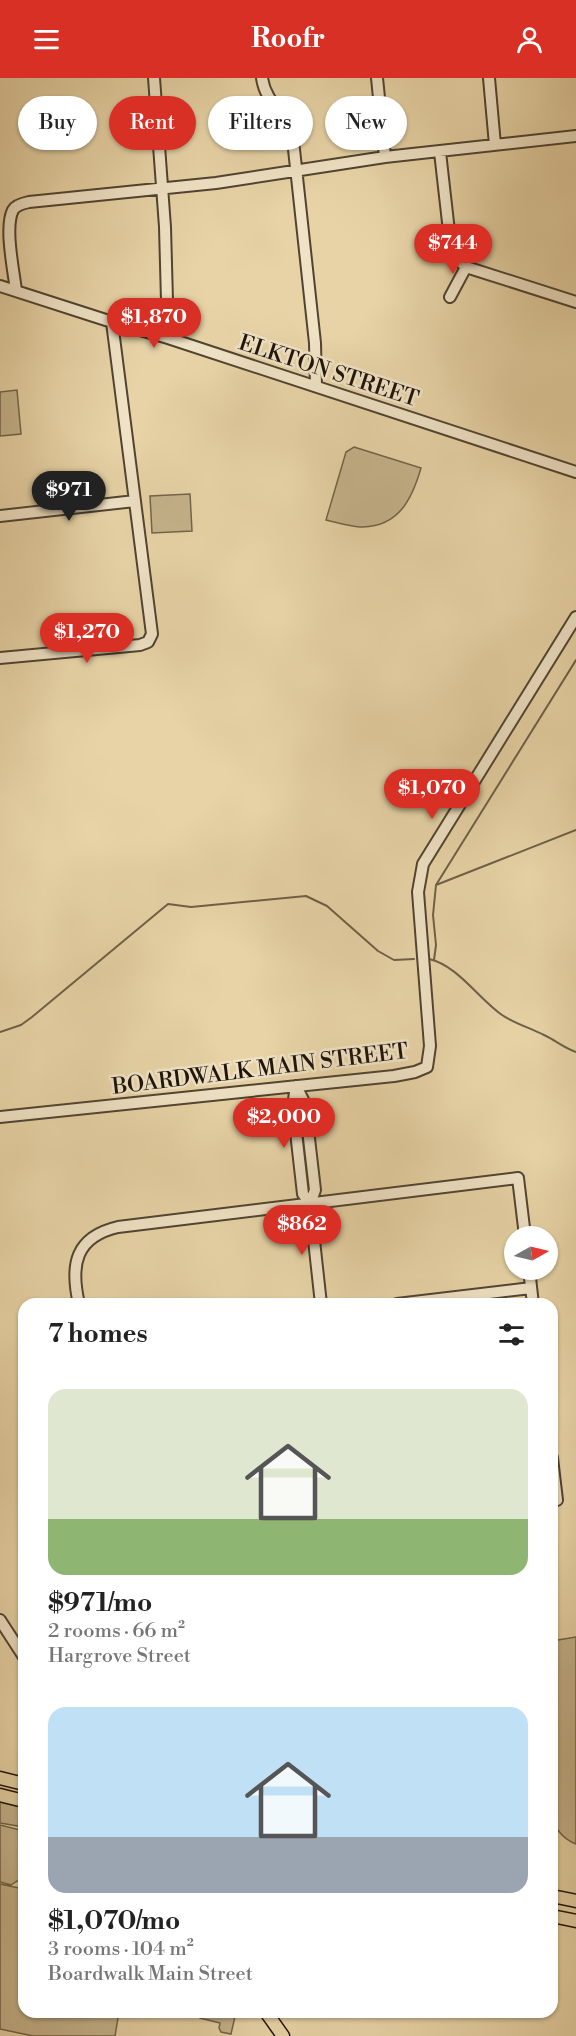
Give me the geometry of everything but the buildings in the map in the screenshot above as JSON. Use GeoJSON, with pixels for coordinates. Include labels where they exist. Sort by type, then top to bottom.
{"type":"FeatureCollection","features":[{"type":"Feature","properties":{"kind":"main road"},"geometry":{"type":"LineString","coordinates":[[0,1778],[18,1782]]}},
{"type":"Feature","properties":{"kind":"main road"},"geometry":{"type":"LineString","coordinates":[[0,1795],[18,1800]]}},
{"type":"Feature","properties":{"kind":"main road"},"geometry":{"type":"LineString","coordinates":[[558,1897],[576,1901]]}},
{"type":"Feature","properties":{"kind":"main road"},"geometry":{"type":"LineString","coordinates":[[558,1917],[576,1921]]}},
{"type":"Feature","properties":{"kind":"main road"},"geometry":{"type":"LineString","coordinates":[[270,2018],[283,2036]]}},
{"type":"Feature","properties":{"kind":"street"},"geometry":{"type":"LineString","coordinates":[[154,78],[168,299],[168,338]]}},
{"type":"Feature","properties":{"kind":"street"},"geometry":{"type":"LineString","coordinates":[[262,78],[270,103],[283,115],[292,131],[315,343],[316,386]]}},
{"type":"Feature","properties":{"kind":"street"},"geometry":{"type":"LineString","coordinates":[[377,78],[385,158]]}},
{"type":"Feature","properties":{"kind":"street"},"geometry":{"type":"LineString","coordinates":[[489,78],[495,145]]}},
{"type":"Feature","properties":{"kind":"street"},"geometry":{"type":"LineString","coordinates":[[16,291],[10,228],[13,210],[29,201],[297,172],[385,158],[576,136]]}},
{"type":"Feature","properties":{"kind":"street"},"geometry":{"type":"LineString","coordinates":[[440,152],[450,240],[456,258],[466,267],[576,302]]}},
{"type":"Feature","properties":{"kind":"street"},"geometry":{"type":"LineString","coordinates":[[450,297],[466,267]]}},
{"type":"Feature","properties":{"kind":"street","name":"ELKTON STREET"},"geometry":{"type":"LineString","coordinates":[[0,286],[168,338],[576,472]]}},
{"type":"Feature","properties":{"kind":"street"},"geometry":{"type":"LineString","coordinates":[[0,658],[140,645],[148,642],[152,634],[112,322]]}},
{"type":"Feature","properties":{"kind":"street"},"geometry":{"type":"LineString","coordinates":[[0,516],[135,501]]}},
{"type":"Feature","properties":{"kind":"street","name":"BOARDWALK MAIN STREET"},"geometry":{"type":"LineString","coordinates":[[0,1117],[394,1076],[427,1067],[430,1046],[418,892],[423,864],[576,617]]}},
{"type":"Feature","properties":{"kind":"street"},"geometry":{"type":"LineString","coordinates":[[296,1086],[305,1104],[315,1190],[310,1204],[320,1298]]}},
{"type":"Feature","properties":{"kind":"street"},"geometry":{"type":"LineString","coordinates":[[78,1298],[74,1274],[83,1246],[102,1231],[118,1227],[518,1178],[524,1226]]}},
{"type":"Feature","properties":{"kind":"street"},"geometry":{"type":"LineString","coordinates":[[530,1280],[532,1298]]}},
{"type":"Feature","properties":{"kind":"street"},"geometry":{"type":"LineString","coordinates":[[447,1298],[531,1288]]}},
{"type":"Feature","properties":{"kind":"street"},"geometry":{"type":"LineString","coordinates":[[0,1620],[18,1647]]}},
{"type":"Feature","properties":{"kind":"shaded area"},"geometry":{"type":"Polygon","coordinates":[[[17,390],[21,434],[0,436],[0,392],[17,390]]]}},
{"type":"Feature","properties":{"kind":"shaded area"},"geometry":{"type":"Polygon","coordinates":[[[354,447],[421,468],[408,500],[395,516],[386,522],[359,527],[326,520],[346,452],[354,447]]]}},
{"type":"Feature","properties":{"kind":"shaded area"},"geometry":{"type":"Polygon","coordinates":[[[190,494],[192,531],[152,533],[150,496],[190,494]]]}},
{"type":"Feature","properties":{"kind":"shaded area"},"geometry":{"type":"Polygon","coordinates":[[[576,1637],[576,1844],[567,1840],[558,1829],[558,1640],[576,1637]]]}},
{"type":"Feature","properties":{"kind":"shaded area"},"geometry":{"type":"Polygon","coordinates":[[[0,1802],[18,1806],[18,1826],[0,1823],[0,1802]]]}},
{"type":"Feature","properties":{"kind":"shaded area"},"geometry":{"type":"Polygon","coordinates":[[[0,1825],[18,1830],[18,1881],[11,1885],[0,1882],[0,1825]]]}},
{"type":"Feature","properties":{"kind":"shaded area"},"geometry":{"type":"Polygon","coordinates":[[[0,1884],[18,1888],[18,2018],[118,2018],[115,2036],[33,2036],[0,2029],[0,1884]]]}},
{"type":"Feature","properties":{"kind":"shaded area"},"geometry":{"type":"Polygon","coordinates":[[[200,2018],[235,2018],[231,2034],[221,2032],[220,2023],[200,2018]]]}},
{"type":"Feature","properties":{"kind":"waterway"},"geometry":{"type":"LineString","coordinates":[[434,960],[436,945],[433,915],[436,885],[576,660]]}},
{"type":"Feature","properties":{"kind":"waterway"},"geometry":{"type":"LineString","coordinates":[[436,885],[576,830]]}},
{"type":"Feature","properties":{"kind":"waterway"},"geometry":{"type":"LineString","coordinates":[[0,1032],[21,1025],[32,1017],[168,904],[191,907],[306,896],[327,906],[378,951],[394,960],[414,959]]}},
{"type":"Feature","properties":{"kind":"waterway"},"geometry":{"type":"LineString","coordinates":[[429,959],[449,968],[502,1015],[576,1052]]}}]}
